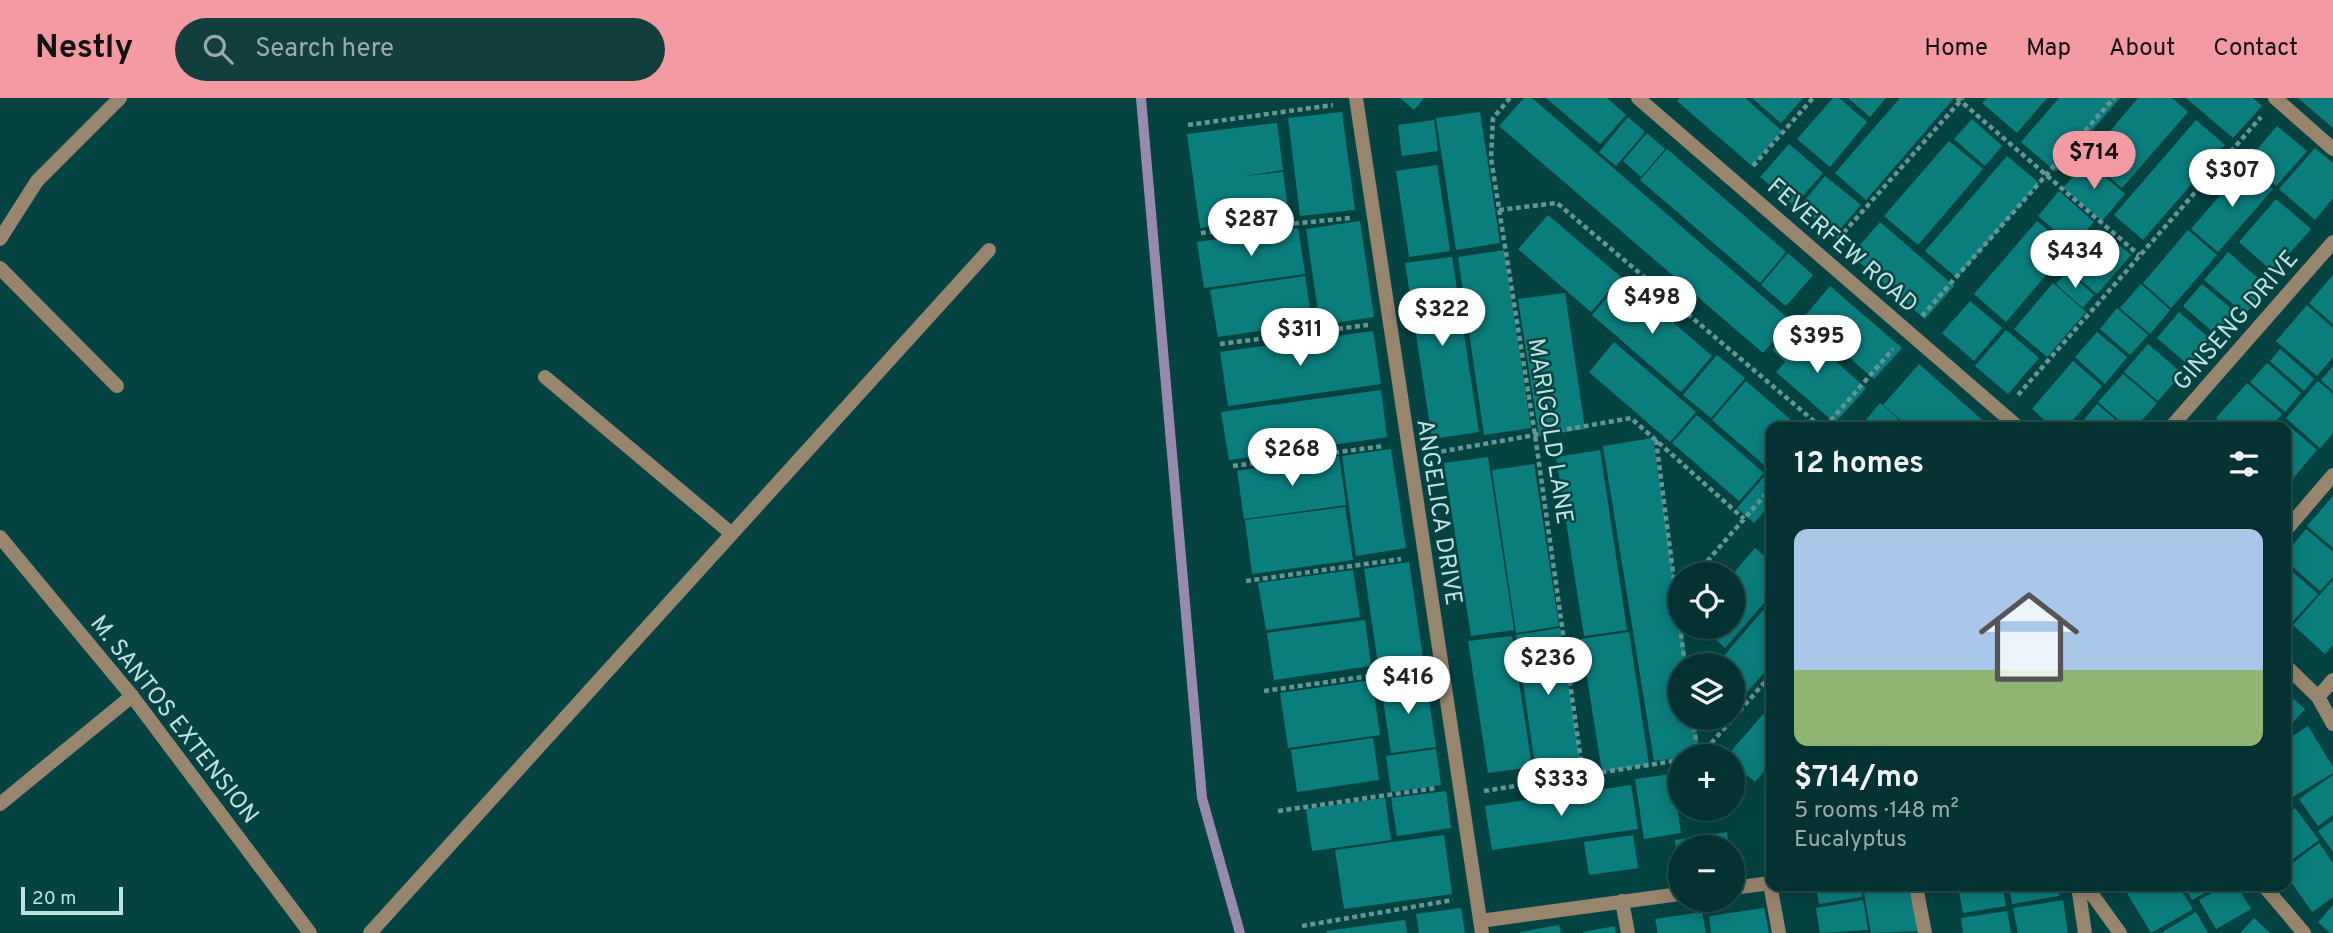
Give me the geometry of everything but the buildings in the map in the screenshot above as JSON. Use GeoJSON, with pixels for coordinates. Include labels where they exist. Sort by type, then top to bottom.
{"type":"FeatureCollection","features":[{"type":"Feature","properties":{"kind":"street"},"geometry":{"type":"LineString","coordinates":[[1,234],[37,181],[120,98]]}},
{"type":"Feature","properties":{"kind":"street","name":"FEVERFEW ROAD"},"geometry":{"type":"LineString","coordinates":[[1638,98],[2012,422]]}},
{"type":"Feature","properties":{"kind":"street"},"geometry":{"type":"LineString","coordinates":[[2276,98],[2333,149]]}},
{"type":"Feature","properties":{"kind":"street","name":"ANGELICA DRIVE"},"geometry":{"type":"LineString","coordinates":[[1355,100],[1481,927]]}},
{"type":"Feature","properties":{"kind":"street","name":"GINSENG DRIVE"},"geometry":{"type":"LineString","coordinates":[[2175,422],[2333,242]]}},
{"type":"Feature","properties":{"kind":"street"},"geometry":{"type":"LineString","coordinates":[[370,933],[989,250]]}},
{"type":"Feature","properties":{"kind":"street"},"geometry":{"type":"LineString","coordinates":[[0,268],[117,386]]}},
{"type":"Feature","properties":{"kind":"street"},"geometry":{"type":"LineString","coordinates":[[545,377],[732,534]]}},
{"type":"Feature","properties":{"kind":"street"},"geometry":{"type":"LineString","coordinates":[[2291,524],[2333,475]]}},
{"type":"Feature","properties":{"kind":"street","name":"M. SANTOS EXTENSION"},"geometry":{"type":"LineString","coordinates":[[0,537],[132,696],[310,933]]}},
{"type":"Feature","properties":{"kind":"street"},"geometry":{"type":"LineString","coordinates":[[2291,671],[2318,698],[2333,724]]}},
{"type":"Feature","properties":{"kind":"street"},"geometry":{"type":"LineString","coordinates":[[2318,698],[2333,680]]}},
{"type":"Feature","properties":{"kind":"street"},"geometry":{"type":"LineString","coordinates":[[0,804],[132,696]]}},
{"type":"Feature","properties":{"kind":"street"},"geometry":{"type":"LineString","coordinates":[[1745,886],[1766,884]]}},
{"type":"Feature","properties":{"kind":"street"},"geometry":{"type":"LineString","coordinates":[[1772,891],[1779,933]]}},
{"type":"Feature","properties":{"kind":"street"},"geometry":{"type":"LineString","coordinates":[[1917,891],[1926,933]]}},
{"type":"Feature","properties":{"kind":"street"},"geometry":{"type":"LineString","coordinates":[[2079,891],[2085,933]]}},
{"type":"Feature","properties":{"kind":"street"},"geometry":{"type":"LineString","coordinates":[[2090,891],[2120,933]]}},
{"type":"Feature","properties":{"kind":"street"},"geometry":{"type":"LineString","coordinates":[[2268,891],[2304,933]]}},
{"type":"Feature","properties":{"kind":"street"},"geometry":{"type":"LineString","coordinates":[[1481,927],[1622,901],[1668,895]]}},
{"type":"Feature","properties":{"kind":"street"},"geometry":{"type":"LineString","coordinates":[[1622,901],[1628,933]]}},
{"type":"Feature","properties":{"kind":"path","name":"MARIGOLD LANE"},"geometry":{"type":"LineString","coordinates":[[1510,98],[1493,118],[1491,158],[1535,435],[1583,775]]}},
{"type":"Feature","properties":{"kind":"path"},"geometry":{"type":"LineString","coordinates":[[1737,184],[1813,98]]}},
{"type":"Feature","properties":{"kind":"path"},"geometry":{"type":"LineString","coordinates":[[1828,422],[2114,98]]}},
{"type":"Feature","properties":{"kind":"path"},"geometry":{"type":"LineString","coordinates":[[2001,413],[2276,98]]}},
{"type":"Feature","properties":{"kind":"path"},"geometry":{"type":"LineString","coordinates":[[1822,257],[1960,99],[2140,255]]}},
{"type":"Feature","properties":{"kind":"path"},"geometry":{"type":"LineString","coordinates":[[1188,125],[1355,100]]}},
{"type":"Feature","properties":{"kind":"path"},"geometry":{"type":"LineString","coordinates":[[1499,210],[1557,203],[1817,422]]}},
{"type":"Feature","properties":{"kind":"path"},"geometry":{"type":"LineString","coordinates":[[1202,233],[1372,216]]}},
{"type":"Feature","properties":{"kind":"path"},"geometry":{"type":"LineString","coordinates":[[1220,344],[1388,322]]}},
{"type":"Feature","properties":{"kind":"path"},"geometry":{"type":"LineString","coordinates":[[1233,466],[1535,435],[1632,418],[1744,519]]}},
{"type":"Feature","properties":{"kind":"path"},"geometry":{"type":"LineString","coordinates":[[1656,440],[1671,562]]}},
{"type":"Feature","properties":{"kind":"path"},"geometry":{"type":"LineString","coordinates":[[1706,562],[1766,494]]}},
{"type":"Feature","properties":{"kind":"path"},"geometry":{"type":"LineString","coordinates":[[1246,581],[1424,556]]}},
{"type":"Feature","properties":{"kind":"path"},"geometry":{"type":"LineString","coordinates":[[1264,691],[1440,666]]}},
{"type":"Feature","properties":{"kind":"path"},"geometry":{"type":"LineString","coordinates":[[1710,744],[1766,681]]}},
{"type":"Feature","properties":{"kind":"path"},"geometry":{"type":"LineString","coordinates":[[1278,811],[1583,775],[1668,762]]}},
{"type":"Feature","properties":{"kind":"path"},"geometry":{"type":"LineString","coordinates":[[1302,926],[1476,896]]}},
{"type":"Feature","properties":{"kind":"waterway"},"geometry":{"type":"LineString","coordinates":[[1141,98],[1202,798],[1240,933]]}}]}
